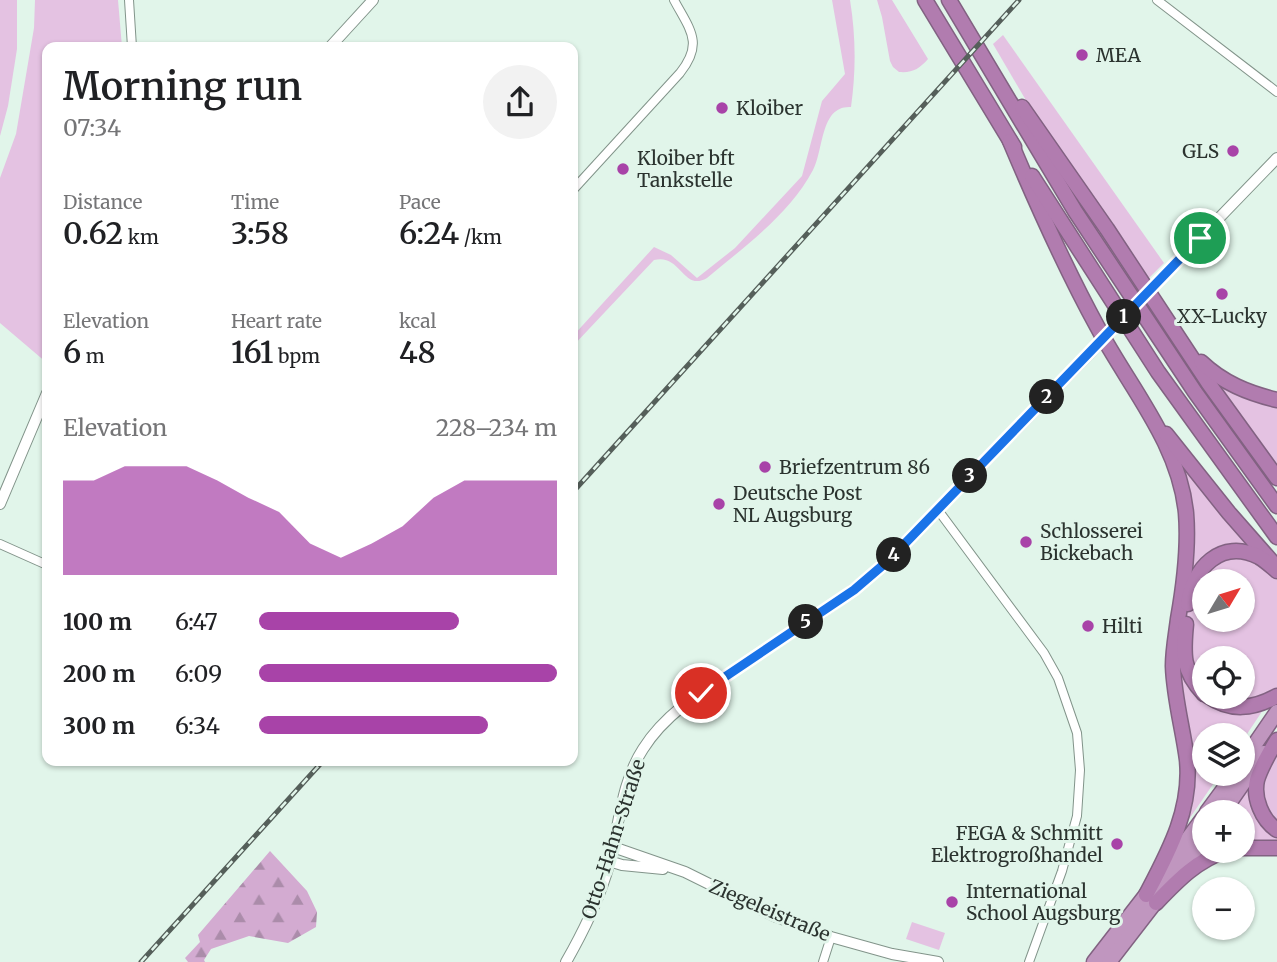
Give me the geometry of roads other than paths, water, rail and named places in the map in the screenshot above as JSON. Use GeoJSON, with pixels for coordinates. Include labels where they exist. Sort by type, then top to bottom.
{"type":"FeatureCollection","features":[{"type":"Feature","properties":{"kind":"highway"},"geometry":{"type":"LineString","coordinates":[[925,0],[1010,141],[1158,372],[1277,537]]}},
{"type":"Feature","properties":{"kind":"highway"},"geometry":{"type":"LineString","coordinates":[[949,0],[1075,211],[1124,287],[1195,393],[1277,506]]}},
{"type":"Feature","properties":{"kind":"highway"},"geometry":{"type":"LineString","coordinates":[[991,71],[1024,108],[1209,384],[1277,478]]}},
{"type":"Feature","properties":{"kind":"highway"},"geometry":{"type":"LineString","coordinates":[[1010,141],[1038,207],[1091,315],[1165,442],[1176,471],[1186,514],[1183,580],[1173,666],[1187,763],[1187,783],[1179,826],[1151,899]]}},
{"type":"Feature","properties":{"kind":"highway"},"geometry":{"type":"LineString","coordinates":[[1182,344],[1210,371],[1231,385],[1277,400]]}},
{"type":"Feature","properties":{"kind":"highway"},"geometry":{"type":"LineString","coordinates":[[1152,417],[1277,570]]}},
{"type":"Feature","properties":{"kind":"highway"},"geometry":{"type":"LineString","coordinates":[[1192,678],[1184,661],[1186,624],[1190,593],[1201,568],[1221,554],[1234,552],[1259,558],[1277,570]]}},
{"type":"Feature","properties":{"kind":"highway"},"geometry":{"type":"LineString","coordinates":[[1255,705],[1277,696]]}},
{"type":"Feature","properties":{"kind":"highway"},"geometry":{"type":"LineString","coordinates":[[1255,744],[1277,712]]}},
{"type":"Feature","properties":{"kind":"highway"},"geometry":{"type":"LineString","coordinates":[[1231,800],[1277,734]]}},
{"type":"Feature","properties":{"kind":"highway"},"geometry":{"type":"LineString","coordinates":[[1277,740],[1257,782],[1258,803],[1263,816],[1277,830]]}},
{"type":"Feature","properties":{"kind":"highway"},"geometry":{"type":"LineString","coordinates":[[1109,962],[1192,836]]}},
{"type":"Feature","properties":{"kind":"highway"},"geometry":{"type":"LineString","coordinates":[[1255,848],[1277,848]]}},
{"type":"Feature","properties":{"kind":"highway"},"geometry":{"type":"LineString","coordinates":[[1094,962],[1192,853]]}},
{"type":"Feature","properties":{"kind":"highway"},"geometry":{"type":"LineString","coordinates":[[1151,899],[1200,863]]}},
{"type":"Feature","properties":{"kind":"street"},"geometry":{"type":"LineString","coordinates":[[129,0],[132,42]]}},
{"type":"Feature","properties":{"kind":"street"},"geometry":{"type":"LineString","coordinates":[[335,42],[373,0]]}},
{"type":"Feature","properties":{"kind":"street"},"geometry":{"type":"LineString","coordinates":[[578,184],[680,73],[691,57],[693,37],[674,0]]}},
{"type":"Feature","properties":{"kind":"street"},"geometry":{"type":"LineString","coordinates":[[1157,0],[1277,92]]}},
{"type":"Feature","properties":{"kind":"street","name":"Otto-Hahn-Straße"},"geometry":{"type":"LineString","coordinates":[[566,962],[593,910],[613,847],[629,778],[639,755],[658,728],[704,690],[854,590],[889,560],[1277,158]]}},
{"type":"Feature","properties":{"kind":"street"},"geometry":{"type":"LineString","coordinates":[[0,504],[42,405]]}},
{"type":"Feature","properties":{"kind":"street"},"geometry":{"type":"LineString","coordinates":[[938,510],[1044,653],[1058,678],[1077,733],[1080,763],[1077,816],[1062,871],[1029,962]]}},
{"type":"Feature","properties":{"kind":"street"},"geometry":{"type":"LineString","coordinates":[[0,544],[42,563]]}},
{"type":"Feature","properties":{"kind":"street","name":"Ziegeleistraße"},"geometry":{"type":"LineString","coordinates":[[613,847],[685,872],[774,916],[831,937],[891,954],[938,962]]}},
{"type":"Feature","properties":{"kind":"street","name":"Ziegeleistraße"},"geometry":{"type":"LineString","coordinates":[[609,861],[685,872]]}},
{"type":"Feature","properties":{"kind":"street"},"geometry":{"type":"LineString","coordinates":[[823,962],[831,937]]}},
{"type":"Feature","properties":{"kind":"railway"},"geometry":{"type":"LineString","coordinates":[[578,486],[1019,0]]}},
{"type":"Feature","properties":{"kind":"railway"},"geometry":{"type":"LineString","coordinates":[[141,962],[318,766]]}},
{"type":"Feature","properties":{"kind":"place","name":"MEA"},"geometry":{"type":"Point","coordinates":[1082,55]}},
{"type":"Feature","properties":{"kind":"place","name":"Kloiber"},"geometry":{"type":"Point","coordinates":[722,108]}},
{"type":"Feature","properties":{"kind":"place","name":"GLS"},"geometry":{"type":"Point","coordinates":[1233,151]}},
{"type":"Feature","properties":{"kind":"place","name":"Kloiber bft Tankstelle"},"geometry":{"type":"Point","coordinates":[623,169]}},
{"type":"Feature","properties":{"kind":"place","name":"XX-Lucky"},"geometry":{"type":"Point","coordinates":[1222,294]}},
{"type":"Feature","properties":{"kind":"place","name":"Briefzentrum 86"},"geometry":{"type":"Point","coordinates":[765,467]}},
{"type":"Feature","properties":{"kind":"place","name":"Deutsche Post NL Augsburg"},"geometry":{"type":"Point","coordinates":[719,504]}},
{"type":"Feature","properties":{"kind":"place","name":"Schlosserei Bickebach"},"geometry":{"type":"Point","coordinates":[1026,542]}},
{"type":"Feature","properties":{"kind":"place","name":"Hilti"},"geometry":{"type":"Point","coordinates":[1088,626]}},
{"type":"Feature","properties":{"kind":"place","name":"FEGA & Schmitt Elektrogroßhandel"},"geometry":{"type":"Point","coordinates":[1117,844]}},
{"type":"Feature","properties":{"kind":"place","name":"International School Augsburg"},"geometry":{"type":"Point","coordinates":[952,902]}}]}
